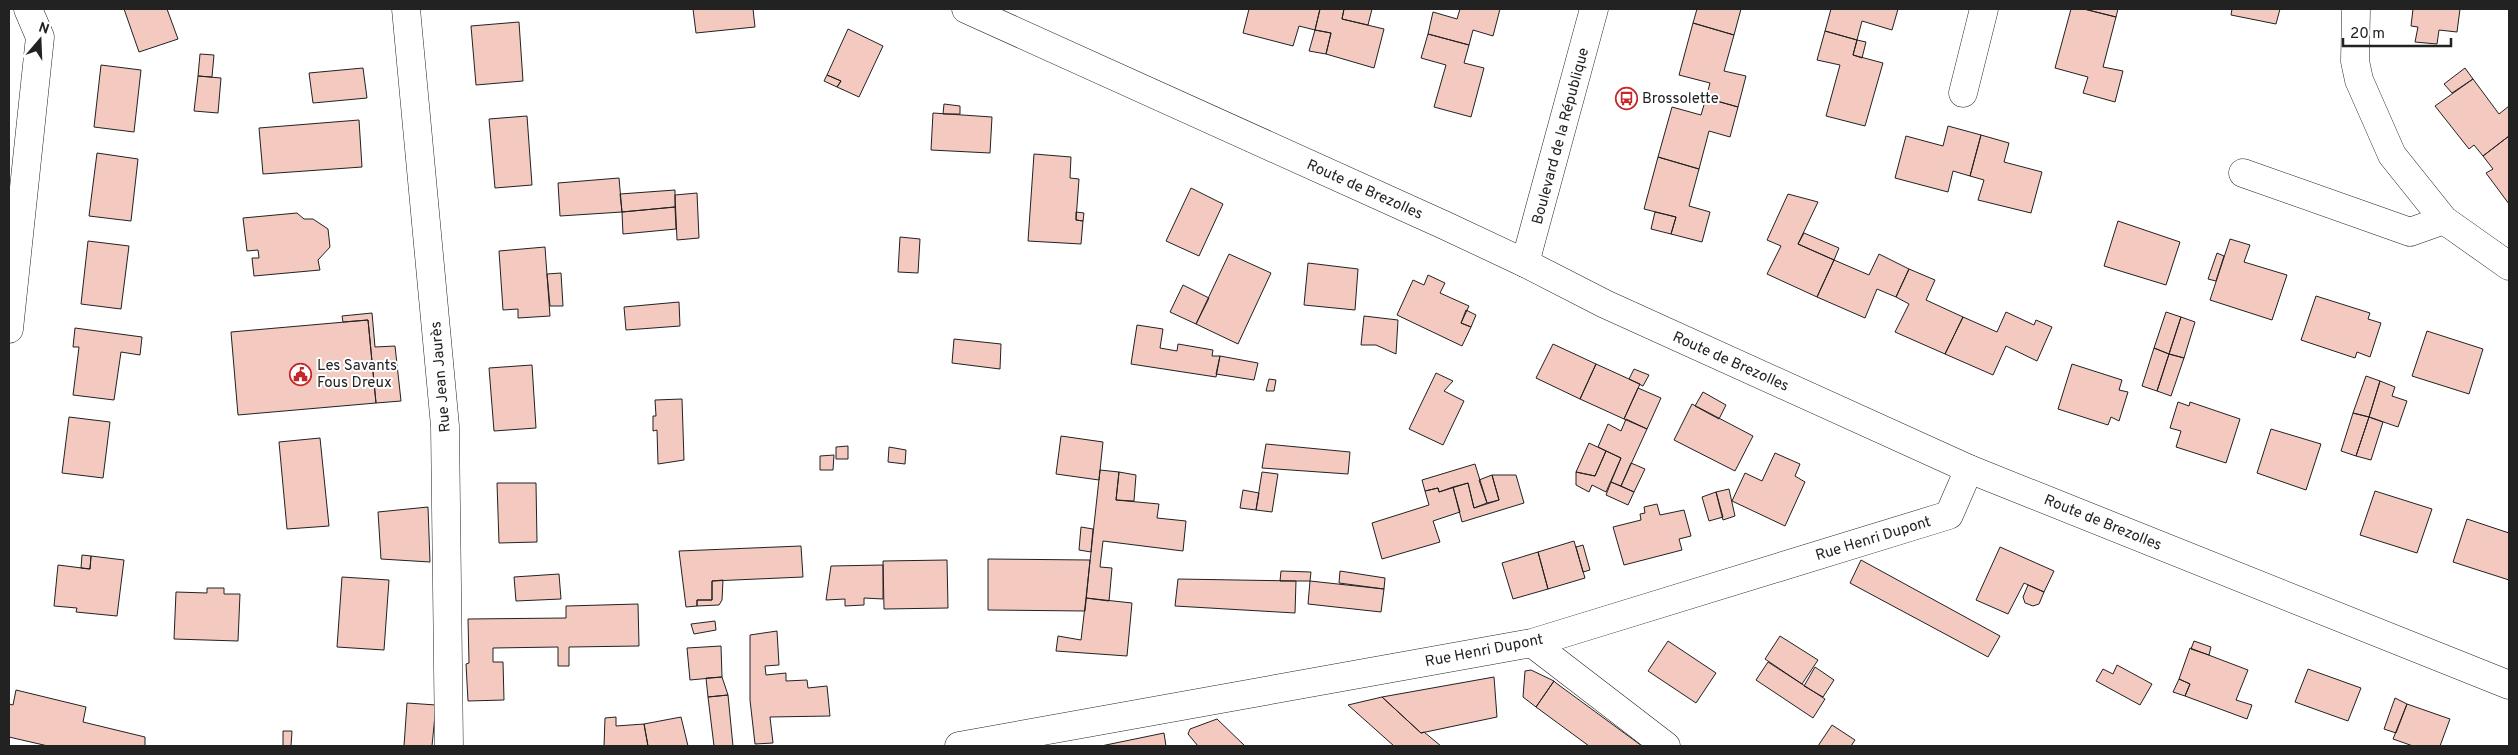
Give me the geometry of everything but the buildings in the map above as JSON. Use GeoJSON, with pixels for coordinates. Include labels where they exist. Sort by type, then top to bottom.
{"type":"FeatureCollection","features":[{"type":"Feature","properties":{"kind":"street"},"geometry":{"type":"LineString","coordinates":[[9,330],[40,37],[28,9]]}},
{"type":"Feature","properties":{"kind":"street","name":"Rue Jean Jaurès"},"geometry":{"type":"LineString","coordinates":[[406,9],[445,426],[449,746]]}},
{"type":"Feature","properties":{"kind":"street","name":"Route de Brezolles"},"geometry":{"type":"LineString","coordinates":[[966,9],[1525,263],[1606,304],[1969,469],[2509,685]]}},
{"type":"Feature","properties":{"kind":"street","name":"Boulevard de la République"},"geometry":{"type":"LineString","coordinates":[[1525,263],[1594,9]]}},
{"type":"Feature","properties":{"kind":"street"},"geometry":{"type":"LineString","coordinates":[[1963,93],[1984,9]]}},
{"type":"Feature","properties":{"kind":"street"},"geometry":{"type":"LineString","coordinates":[[2356,9],[2355,61],[2359,80],[2392,155],[2444,220],[2509,266]]}},
{"type":"Feature","properties":{"kind":"street"},"geometry":{"type":"LineString","coordinates":[[2242,173],[2410,232],[2444,220]]}},
{"type":"Feature","properties":{"kind":"street","name":"Rue Henri Dupont"},"geometry":{"type":"LineString","coordinates":[[958,746],[1532,643],[1949,515],[1969,469]]}},
{"type":"Feature","properties":{"kind":"street"},"geometry":{"type":"LineString","coordinates":[[1532,643],[1666,746]]}},
{"type":"Feature","properties":{"kind":"place","name":"Brossolette"},"geometry":{"type":"Point","coordinates":[1626,98]}},
{"type":"Feature","properties":{"kind":"place","name":"Les Savants Fous Dreux"},"geometry":{"type":"Point","coordinates":[301,374]}}]}
